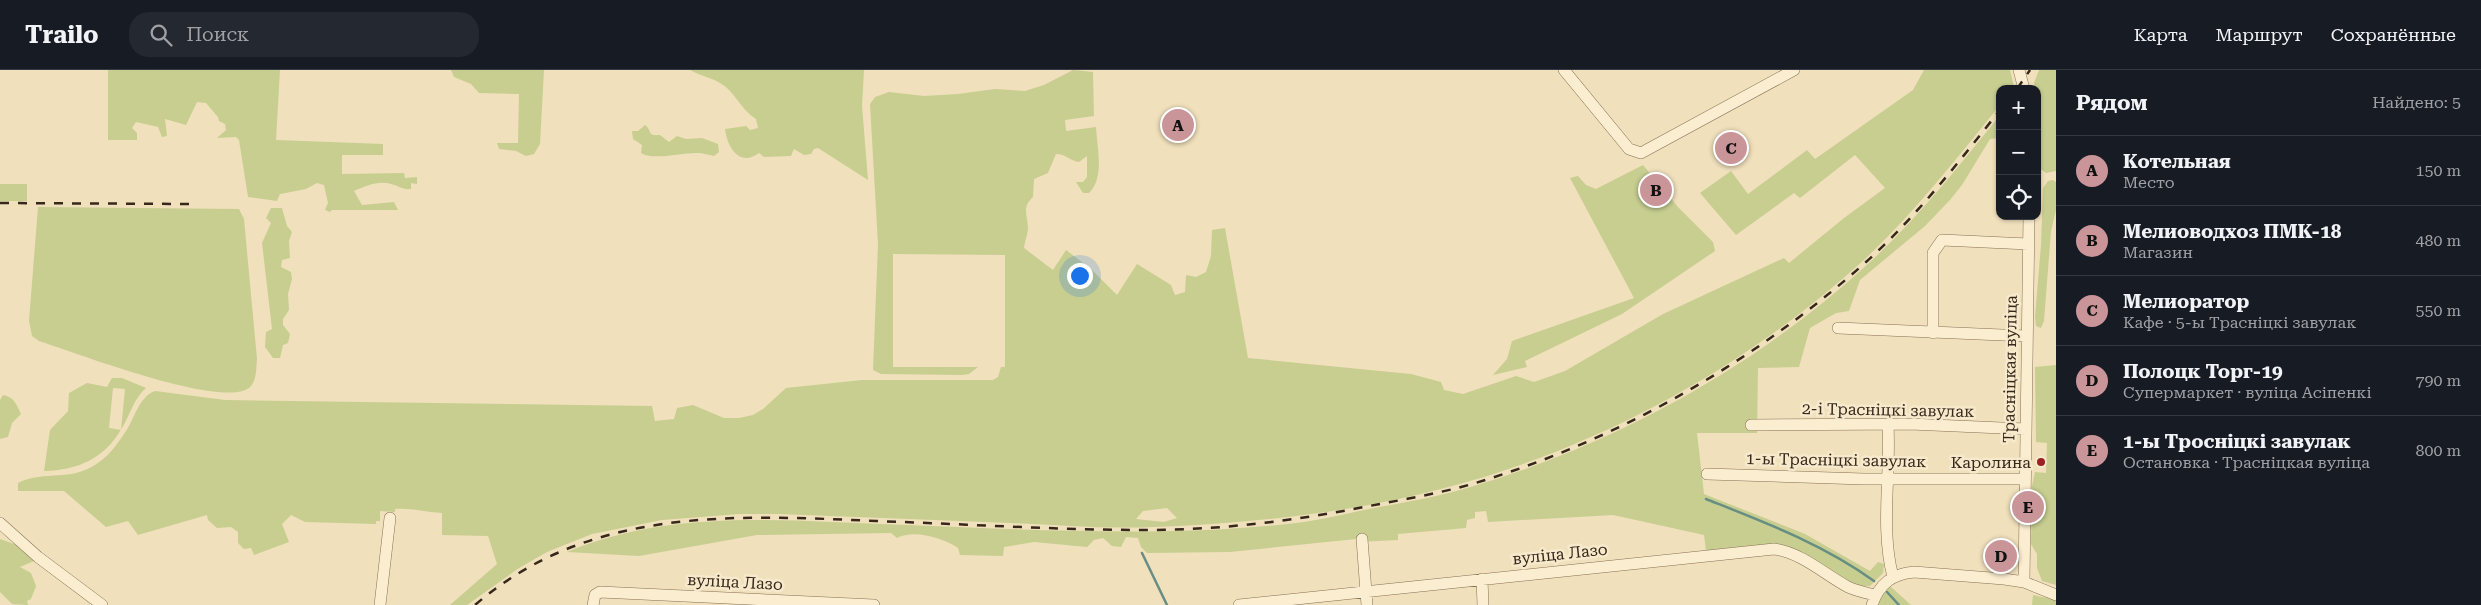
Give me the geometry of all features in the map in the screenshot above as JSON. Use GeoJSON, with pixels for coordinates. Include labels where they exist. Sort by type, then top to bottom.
{"type":"FeatureCollection","features":[{"type":"Feature","properties":{"kind":"street"},"geometry":{"type":"LineString","coordinates":[[1564,70],[1629,149],[1641,153],[1794,70]]}},
{"type":"Feature","properties":{"kind":"street"},"geometry":{"type":"LineString","coordinates":[[2019,70],[2023,85]]}},
{"type":"Feature","properties":{"kind":"street","name":"Трасніцкая вуліца"},"geometry":{"type":"LineString","coordinates":[[2024,582],[2029,220]]}},
{"type":"Feature","properties":{"kind":"street"},"geometry":{"type":"LineString","coordinates":[[1933,333],[1933,253],[1942,240],[2028,244]]}},
{"type":"Feature","properties":{"kind":"street"},"geometry":{"type":"LineString","coordinates":[[1838,328],[2026,336]]}},
{"type":"Feature","properties":{"kind":"street","name":"2-і Трасніцкі завулак"},"geometry":{"type":"LineString","coordinates":[[1751,425],[2025,428]]}},
{"type":"Feature","properties":{"kind":"street"},"geometry":{"type":"LineString","coordinates":[[1888,425],[1889,479],[1886,523],[1889,563],[1893,576]]}},
{"type":"Feature","properties":{"kind":"street","name":"1-ы Трасніцкі завулак"},"geometry":{"type":"LineString","coordinates":[[1707,474],[1889,479],[2025,479]]}},
{"type":"Feature","properties":{"kind":"street"},"geometry":{"type":"LineString","coordinates":[[380,605],[390,518]]}},
{"type":"Feature","properties":{"kind":"street"},"geometry":{"type":"LineString","coordinates":[[2,527],[38,557],[102,605]]}},
{"type":"Feature","properties":{"kind":"street"},"geometry":{"type":"LineString","coordinates":[[1362,539],[1367,605]]}},
{"type":"Feature","properties":{"kind":"street","name":"вуліца Лазо"},"geometry":{"type":"LineString","coordinates":[[1239,605],[1774,549],[1783,550],[1810,563],[1873,600]]}},
{"type":"Feature","properties":{"kind":"street"},"geometry":{"type":"LineString","coordinates":[[1873,600],[1893,576],[1902,573],[1927,572],[2024,582],[2056,595]]}},
{"type":"Feature","properties":{"kind":"street"},"geometry":{"type":"LineString","coordinates":[[1482,579],[1483,605]]}},
{"type":"Feature","properties":{"kind":"street","name":"вуліца Лазо"},"geometry":{"type":"LineString","coordinates":[[594,600],[600,592],[874,605]]}},
{"type":"Feature","properties":{"kind":"green space"},"geometry":{"type":"Polygon","coordinates":[[[108,70],[280,70],[276,140],[383,144],[383,155],[342,155],[342,174],[404,173],[405,178],[417,177],[417,184],[411,183],[411,189],[408,189],[386,183],[377,183],[354,191],[362,205],[394,202],[398,210],[332,210],[330,212],[325,210],[328,203],[324,185],[317,183],[306,189],[280,194],[277,201],[248,197],[239,140],[236,137],[217,138],[226,130],[225,124],[219,121],[218,117],[206,103],[197,102],[186,125],[165,119],[167,136],[162,137],[158,127],[136,122],[132,128],[137,133],[137,140],[108,140],[108,70]]]}},
{"type":"Feature","properties":{"kind":"green space"},"geometry":{"type":"Polygon","coordinates":[[[451,70],[544,70],[540,144],[534,154],[526,156],[516,151],[499,149],[497,143],[518,143],[519,94],[479,93],[471,84],[454,77],[451,70]]]}},
{"type":"Feature","properties":{"kind":"green space"},"geometry":{"type":"Polygon","coordinates":[[[690,70],[864,70],[862,106],[868,180],[818,148],[814,149],[811,154],[804,155],[794,149],[791,156],[764,157],[759,153],[746,158],[735,153],[728,142],[725,129],[746,126],[750,130],[758,128],[756,119],[747,112],[726,87],[717,81],[690,70]]]}},
{"type":"Feature","properties":{"kind":"green space"},"geometry":{"type":"Polygon","coordinates":[[[1073,70],[1093,72],[1094,116],[1065,120],[1066,131],[1096,127],[1099,171],[1094,186],[1089,193],[1083,193],[1076,182],[1083,182],[1087,177],[1087,156],[1079,162],[1056,154],[1048,173],[1034,179],[1033,197],[1026,207],[1028,229],[1024,248],[1053,270],[1066,250],[1091,269],[1117,295],[1137,264],[1171,285],[1175,295],[1185,292],[1186,275],[1196,277],[1206,272],[1211,256],[1212,230],[1225,228],[1248,358],[1411,374],[1441,382],[1444,390],[1463,394],[1516,376],[1534,382],[1565,371],[1663,314],[1784,258],[1789,263],[1844,218],[1885,188],[1855,155],[1800,198],[1794,193],[1736,235],[1700,193],[1731,171],[1748,194],[1807,150],[1815,159],[1913,90],[1924,70],[2010,70],[2014,85],[1996,85],[1996,110],[1918,204],[1865,259],[1822,296],[1776,331],[1729,363],[1629,419],[1577,443],[1524,464],[1470,481],[1393,500],[1353,508],[1273,519],[1154,527],[1100,527],[779,514],[739,514],[662,520],[592,534],[547,552],[519,568],[467,605],[450,605],[497,564],[488,536],[442,535],[442,513],[401,509],[395,509],[395,512],[380,511],[380,521],[376,521],[376,524],[305,522],[291,515],[282,524],[289,542],[254,555],[251,548],[244,549],[238,543],[238,532],[231,527],[217,528],[208,520],[207,515],[138,535],[128,521],[106,527],[64,491],[18,491],[18,483],[28,479],[80,472],[102,460],[111,452],[128,429],[144,398],[155,391],[225,400],[652,406],[655,421],[674,419],[677,408],[693,405],[724,418],[739,418],[753,415],[763,409],[786,388],[862,380],[993,380],[998,377],[1001,367],[1005,367],[1005,255],[893,254],[893,367],[978,367],[969,374],[962,375],[881,374],[873,370],[878,244],[870,104],[875,97],[889,92],[924,96],[995,89],[1025,91],[1044,85],[1073,70]],[[1167,508],[1143,511],[1136,519],[1164,522],[1177,518],[1167,508]]]}},
{"type":"Feature","properties":{"kind":"green space"},"geometry":{"type":"Polygon","coordinates":[[[2039,70],[2056,70],[2056,171],[2046,173],[2041,169],[2041,85],[2034,85],[2039,70]]]}},
{"type":"Feature","properties":{"kind":"green space"},"geometry":{"type":"Polygon","coordinates":[[[1996,120],[1996,138],[1990,139],[1962,185],[1950,200],[1925,226],[1860,280],[1849,311],[1836,313],[1810,328],[1799,367],[1758,368],[1757,433],[1697,433],[1704,494],[1805,534],[1870,571],[1878,562],[1884,564],[1883,573],[1870,586],[1860,586],[1849,582],[1784,547],[1706,551],[1704,535],[1613,515],[1488,522],[1486,511],[1475,512],[1475,518],[1467,520],[1466,528],[1398,534],[1398,540],[1357,542],[1356,539],[1230,552],[1147,553],[1141,547],[1138,538],[1126,537],[1121,547],[1112,546],[1103,538],[1094,540],[1087,547],[1034,542],[1004,547],[1003,556],[960,555],[958,548],[937,538],[912,534],[897,538],[891,533],[757,535],[639,556],[567,552],[599,540],[631,532],[697,522],[764,520],[1021,529],[1178,531],[1296,523],[1450,493],[1528,468],[1581,447],[1684,397],[1733,367],[1780,335],[1826,300],[1869,263],[1938,191],[1996,120]]]}},
{"type":"Feature","properties":{"kind":"green space"},"geometry":{"type":"Polygon","coordinates":[[[645,125],[651,134],[660,135],[669,142],[677,136],[686,139],[702,138],[718,144],[719,152],[714,156],[698,153],[660,156],[646,155],[641,153],[642,145],[633,139],[632,131],[638,131],[645,125]]]}},
{"type":"Feature","properties":{"kind":"green space"},"geometry":{"type":"Polygon","coordinates":[[[1643,165],[1678,207],[1713,242],[1715,251],[1622,314],[1525,361],[1527,367],[1493,375],[1507,359],[1512,341],[1634,298],[1570,178],[1578,176],[1586,185],[1596,189],[1643,165]]]}},
{"type":"Feature","properties":{"kind":"green space"},"geometry":{"type":"Polygon","coordinates":[[[2053,180],[2056,182],[2056,210],[2051,231],[2044,321],[2041,328],[2036,326],[2035,317],[2041,245],[2043,188],[2048,181],[2053,180]]]}},
{"type":"Feature","properties":{"kind":"green space"},"geometry":{"type":"Polygon","coordinates":[[[0,184],[27,184],[27,201],[0,201],[0,184]]]}},
{"type":"Feature","properties":{"kind":"green space"},"geometry":{"type":"Polygon","coordinates":[[[38,207],[239,209],[244,219],[257,359],[256,375],[252,385],[249,388],[233,392],[209,391],[179,385],[113,366],[39,341],[32,336],[29,321],[38,207]]]}},
{"type":"Feature","properties":{"kind":"green space"},"geometry":{"type":"Polygon","coordinates":[[[271,208],[282,208],[287,226],[292,232],[289,241],[290,258],[282,260],[281,267],[291,272],[292,279],[288,294],[289,310],[283,319],[283,325],[290,334],[288,343],[283,345],[280,358],[273,358],[265,347],[266,332],[272,329],[262,243],[271,223],[266,218],[271,208]]]}},
{"type":"Feature","properties":{"kind":"green space"},"geometry":{"type":"Polygon","coordinates":[[[2056,365],[2056,585],[2042,581],[2037,568],[2037,554],[2031,544],[2032,486],[2035,472],[2046,473],[2047,443],[2036,442],[2035,367],[2056,365]]]}},
{"type":"Feature","properties":{"kind":"green space"},"geometry":{"type":"Polygon","coordinates":[[[112,378],[122,378],[146,388],[135,402],[121,429],[125,389],[113,388],[109,428],[121,430],[107,448],[89,461],[79,465],[44,471],[50,430],[68,411],[69,393],[87,383],[107,387],[112,378]]]}},
{"type":"Feature","properties":{"kind":"green space"},"geometry":{"type":"Polygon","coordinates":[[[3,395],[12,399],[21,414],[12,423],[8,437],[0,439],[0,400],[3,395]]]}},
{"type":"Feature","properties":{"kind":"green space"},"geometry":{"type":"Polygon","coordinates":[[[0,539],[17,545],[34,561],[20,567],[31,573],[36,586],[31,599],[27,601],[28,605],[12,604],[0,592],[0,539]]]}},
{"type":"Feature","properties":{"kind":"green space"},"geometry":{"type":"Polygon","coordinates":[[[1890,586],[1911,605],[1878,605],[1880,597],[1890,586]]]}},
{"type":"Feature","properties":{"kind":"green space"},"geometry":{"type":"Polygon","coordinates":[[[2033,595],[2056,600],[2056,605],[2032,605],[2033,595]]]}},
{"type":"Feature","properties":{"kind":"waterway"},"geometry":{"type":"LineString","coordinates":[[1706,499],[1771,525],[1814,545],[1874,581]]}},
{"type":"Feature","properties":{"kind":"waterway"},"geometry":{"type":"LineString","coordinates":[[1142,553],[1167,605]]}},
{"type":"Feature","properties":{"kind":"waterway"},"geometry":{"type":"LineString","coordinates":[[1887,592],[1899,605]]}},
{"type":"Feature","properties":{"kind":"railway"},"geometry":{"type":"LineString","coordinates":[[2020,85],[2030,70]]}},
{"type":"Feature","properties":{"kind":"railway"},"geometry":{"type":"LineString","coordinates":[[475,605],[519,573],[566,549],[615,533],[665,524],[717,519],[770,518],[1079,529],[1174,530],[1256,524],[1310,517],[1418,497],[1472,484],[1526,466],[1579,445],[1631,421],[1681,395],[1777,333],[1823,299],[1884,245],[1936,189],[1996,115]]}},
{"type":"Feature","properties":{"kind":"railway"},"geometry":{"type":"LineString","coordinates":[[0,203],[190,204]]}},
{"type":"Feature","properties":{"kind":"place","name":"Котельная"},"geometry":{"type":"Point","coordinates":[1178,125]}},
{"type":"Feature","properties":{"kind":"place","name":"Мелиоратор"},"geometry":{"type":"Point","coordinates":[1731,148]}},
{"type":"Feature","properties":{"kind":"place","name":"Мелиоводхоз ПМК-18"},"geometry":{"type":"Point","coordinates":[1656,190]}},
{"type":"Feature","properties":{"kind":"place","name":"Каролина"},"geometry":{"type":"Point","coordinates":[2041,462]}},
{"type":"Feature","properties":{"kind":"place","name":"1-ы Тросніцкі завулак"},"geometry":{"type":"Point","coordinates":[2028,507]}},
{"type":"Feature","properties":{"kind":"place","name":"Полоцк Торг-19"},"geometry":{"type":"Point","coordinates":[2001,556]}}]}
